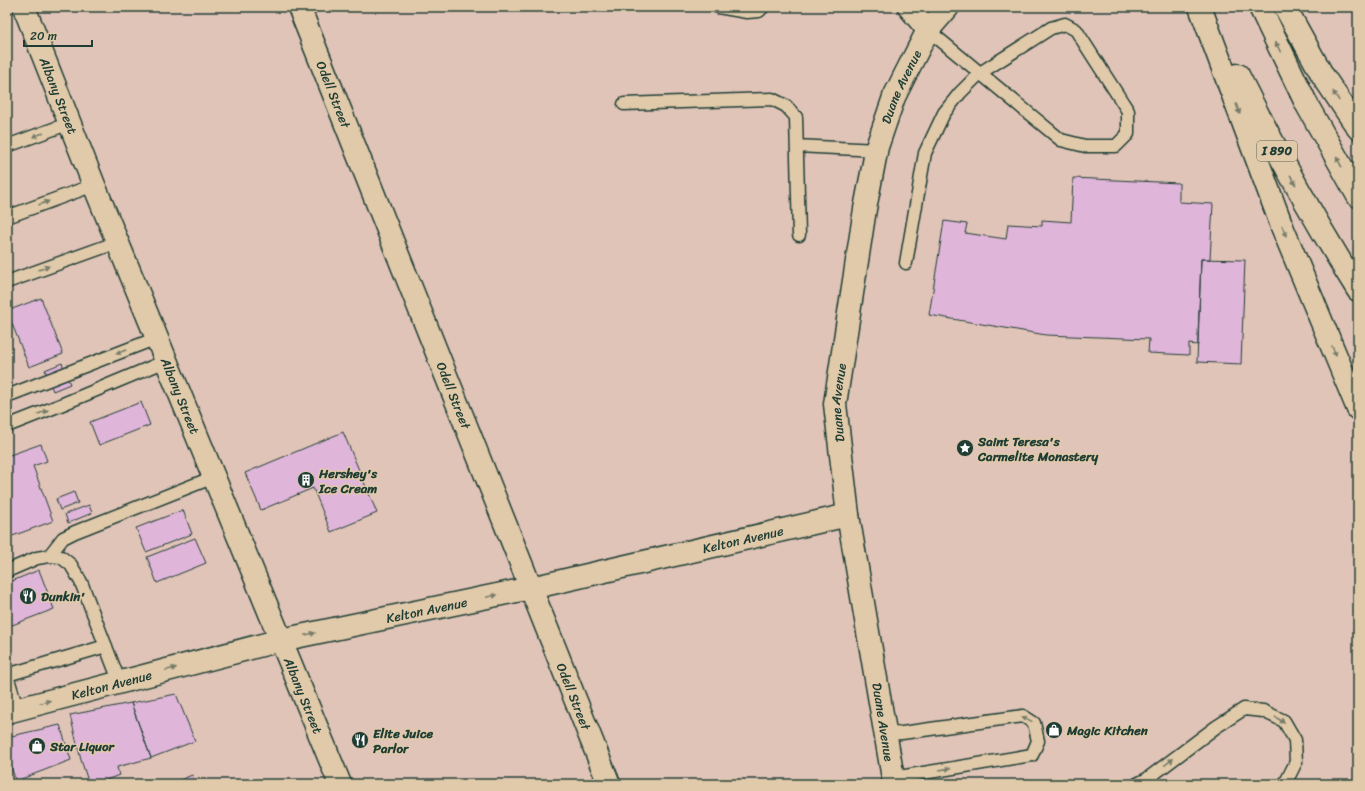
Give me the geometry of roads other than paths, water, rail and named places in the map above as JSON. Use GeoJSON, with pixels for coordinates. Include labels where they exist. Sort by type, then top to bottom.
{"type":"FeatureCollection","features":[{"type":"Feature","properties":{"kind":"main road","name":"Albany Street"},"geometry":{"type":"LineString","coordinates":[[24,7],[94,185],[340,784]]}},
{"type":"Feature","properties":{"kind":"main road","name":"Odell Street"},"geometry":{"type":"LineString","coordinates":[[299,7],[609,784]]}},
{"type":"Feature","properties":{"kind":"main road"},"geometry":{"type":"LineString","coordinates":[[909,7],[928,30]]}},
{"type":"Feature","properties":{"kind":"main road","name":"Duane Avenue"},"geometry":{"type":"LineString","coordinates":[[893,781],[848,515],[834,404],[865,209],[877,150],[894,97],[928,30],[948,7]]}},
{"type":"Feature","properties":{"kind":"main road"},"geometry":{"type":"LineString","coordinates":[[1200,7],[1283,229],[1358,409]]}},
{"type":"Feature","properties":{"kind":"main road","name":"I 890"},"geometry":{"type":"LineString","coordinates":[[1207,7],[1227,52],[1264,127],[1304,200],[1358,290]]}},
{"type":"Feature","properties":{"kind":"main road"},"geometry":{"type":"LineString","coordinates":[[1260,7],[1307,105],[1358,196]]}},
{"type":"Feature","properties":{"kind":"main road"},"geometry":{"type":"LineString","coordinates":[[1285,7],[1322,76],[1358,128]]}},
{"type":"Feature","properties":{"kind":"main road","name":"Kelton Avenue"},"geometry":{"type":"LineString","coordinates":[[12,711],[281,640],[531,588],[848,515]]}},
{"type":"Feature","properties":{"kind":"lane"},"geometry":{"type":"LineString","coordinates":[[718,7],[747,12],[759,11],[763,7]]}},
{"type":"Feature","properties":{"kind":"lane"},"geometry":{"type":"LineString","coordinates":[[906,263],[925,153],[944,113],[960,93],[980,73],[1051,28],[1065,24],[1076,30],[1128,111],[1128,134],[1116,146],[1085,146],[1062,140],[980,73],[928,30]]}},
{"type":"Feature","properties":{"kind":"lane"},"geometry":{"type":"LineString","coordinates":[[624,104],[772,99],[786,106],[796,117],[800,235]]}},
{"type":"Feature","properties":{"kind":"lane"},"geometry":{"type":"LineString","coordinates":[[7,146],[70,124]]}},
{"type":"Feature","properties":{"kind":"lane"},"geometry":{"type":"LineString","coordinates":[[796,146],[877,150]]}},
{"type":"Feature","properties":{"kind":"lane"},"geometry":{"type":"LineString","coordinates":[[7,217],[94,185]]}},
{"type":"Feature","properties":{"kind":"lane"},"geometry":{"type":"LineString","coordinates":[[7,282],[118,242]]}},
{"type":"Feature","properties":{"kind":"lane"},"geometry":{"type":"LineString","coordinates":[[7,396],[157,338]]}},
{"type":"Feature","properties":{"kind":"lane"},"geometry":{"type":"LineString","coordinates":[[7,426],[166,361]]}},
{"type":"Feature","properties":{"kind":"lane"},"geometry":{"type":"LineString","coordinates":[[49,556],[63,538],[75,532],[214,477]]}},
{"type":"Feature","properties":{"kind":"lane"},"geometry":{"type":"LineString","coordinates":[[7,571],[37,558],[49,556],[61,557],[71,565],[81,582],[120,683]]}},
{"type":"Feature","properties":{"kind":"lane"},"geometry":{"type":"LineString","coordinates":[[12,711],[7,675],[106,646]]}},
{"type":"Feature","properties":{"kind":"lane"},"geometry":{"type":"LineString","coordinates":[[1137,784],[1147,779],[1216,727],[1244,709],[1263,711],[1284,721],[1295,740],[1296,762],[1284,784]]}},
{"type":"Feature","properties":{"kind":"lane"},"geometry":{"type":"LineString","coordinates":[[885,734],[902,733],[1023,716],[1034,723],[1038,741],[1032,755],[893,781]]}},
{"type":"Feature","properties":{"kind":"place","name":"Saint Teresa's Carmelite Monastery"},"geometry":{"type":"Point","coordinates":[965,448]}},
{"type":"Feature","properties":{"kind":"place","name":"Hershey's Ice Cream"},"geometry":{"type":"Point","coordinates":[306,480]}},
{"type":"Feature","properties":{"kind":"place","name":"Dunkin'"},"geometry":{"type":"Point","coordinates":[28,596]}},
{"type":"Feature","properties":{"kind":"place","name":"Magic Kitchen"},"geometry":{"type":"Point","coordinates":[1054,730]}},
{"type":"Feature","properties":{"kind":"place","name":"Elite Juice Parlor"},"geometry":{"type":"Point","coordinates":[360,740]}},
{"type":"Feature","properties":{"kind":"place","name":"Star Liquor"},"geometry":{"type":"Point","coordinates":[37,746]}}]}
